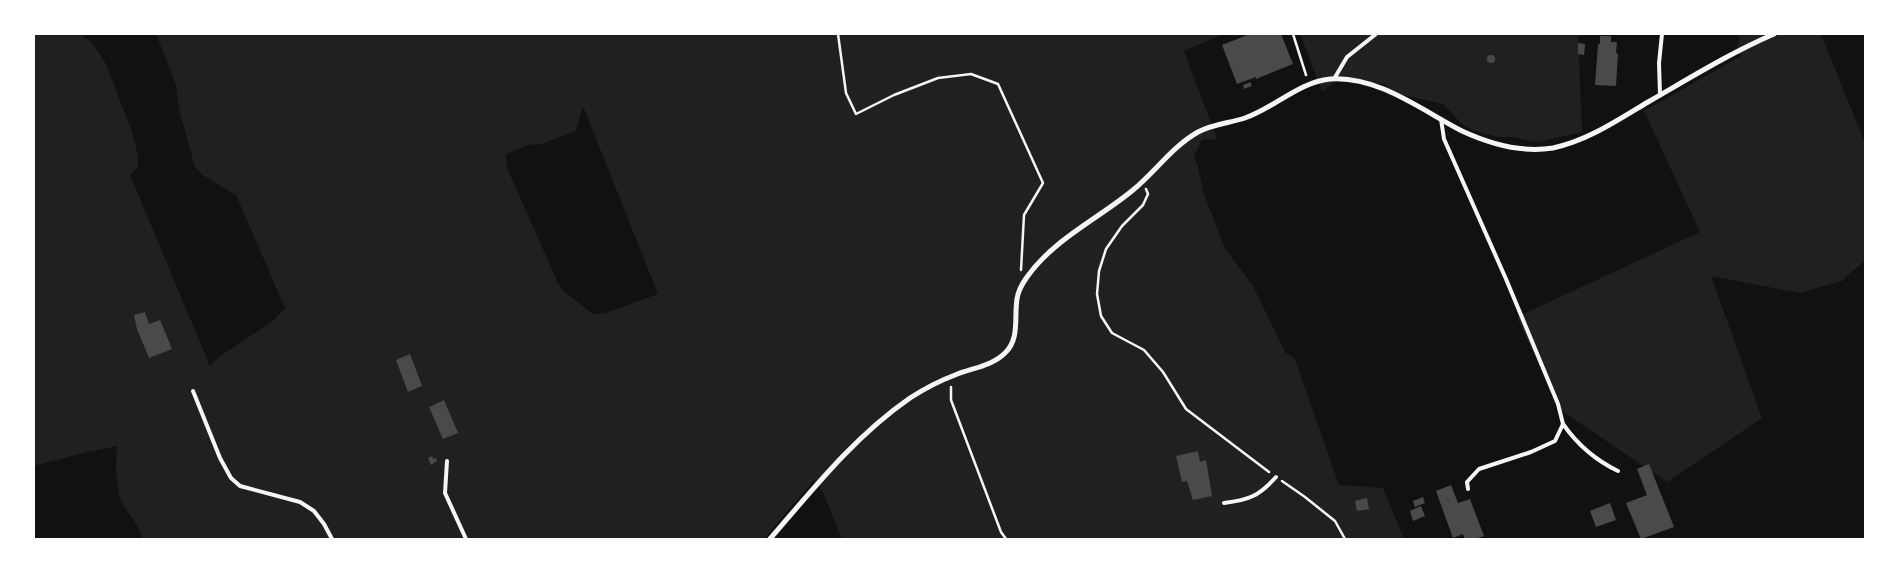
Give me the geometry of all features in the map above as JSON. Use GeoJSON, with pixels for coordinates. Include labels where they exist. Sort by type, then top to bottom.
{"type":"FeatureCollection","features":[{"type":"Feature","properties":{"kind":"street"},"geometry":{"type":"LineString","coordinates":[[770,539],[819,482],[864,435],[910,398],[952,376],[994,362],[1009,350],[1014,337],[1017,319],[1016,302],[1020,289],[1028,275],[1061,241],[1101,214],[1145,180],[1176,147],[1199,132],[1218,124],[1243,119],[1264,110],[1309,84],[1334,79],[1373,85],[1409,101],[1463,131],[1497,144],[1526,150],[1551,148],[1572,143],[1594,133],[1709,66],[1774,34]]}},
{"type":"Feature","properties":{"kind":"lane"},"geometry":{"type":"LineString","coordinates":[[1334,79],[1347,57],[1376,34]]}},
{"type":"Feature","properties":{"kind":"lane"},"geometry":{"type":"LineString","coordinates":[[1660,95],[1659,63],[1662,34]]}},
{"type":"Feature","properties":{"kind":"lane"},"geometry":{"type":"LineString","coordinates":[[1441,119],[1444,140],[1506,279],[1558,404],[1563,424],[1573,438],[1601,463],[1618,471]]}},
{"type":"Feature","properties":{"kind":"lane"},"geometry":{"type":"LineString","coordinates":[[193,391],[220,458],[231,478],[240,486],[300,502],[314,511],[332,539]]}},
{"type":"Feature","properties":{"kind":"lane"},"geometry":{"type":"LineString","coordinates":[[1468,489],[1467,482],[1479,469],[1531,452],[1555,441],[1563,424]]}},
{"type":"Feature","properties":{"kind":"lane"},"geometry":{"type":"LineString","coordinates":[[447,461],[445,493],[466,539]]}},
{"type":"Feature","properties":{"kind":"lane"},"geometry":{"type":"LineString","coordinates":[[1224,503],[1244,500],[1265,489],[1276,477]]}},
{"type":"Feature","properties":{"kind":"path"},"geometry":{"type":"LineString","coordinates":[[838,34],[846,93],[856,114],[894,95],[938,78],[971,74],[998,84],[1043,183],[1024,215],[1021,270]]}},
{"type":"Feature","properties":{"kind":"path"},"geometry":{"type":"LineString","coordinates":[[1293,34],[1309,84]]}},
{"type":"Feature","properties":{"kind":"path"},"geometry":{"type":"LineString","coordinates":[[1145,180],[1148,194],[1143,205],[1122,226],[1106,249],[1099,271],[1097,294],[1101,316],[1112,333],[1144,350],[1163,372],[1186,409],[1250,460],[1306,497],[1335,521],[1346,539]]}},
{"type":"Feature","properties":{"kind":"path"},"geometry":{"type":"LineString","coordinates":[[952,376],[951,400],[1001,532],[1006,539]]}},
{"type":"Feature","properties":{"kind":"shaded area"},"geometry":{"type":"Polygon","coordinates":[[[34,34],[81,34],[93,44],[106,64],[132,132],[138,156],[138,167],[130,175],[210,366],[219,357],[273,321],[285,308],[236,195],[204,176],[195,167],[179,109],[176,85],[156,34],[1223,34],[1184,51],[1217,139],[1202,140],[1194,155],[1203,191],[1224,247],[1253,286],[1285,352],[1295,359],[1339,485],[1383,488],[1404,539],[842,539],[823,492],[814,480],[764,539],[143,539],[137,525],[123,505],[119,494],[116,470],[117,446],[34,466],[34,34]],[[583,106],[576,131],[506,154],[507,168],[563,291],[593,314],[605,313],[658,294],[583,106]]]}},
{"type":"Feature","properties":{"kind":"shaded area"},"geometry":{"type":"Polygon","coordinates":[[[1300,34],[1578,34],[1582,132],[1537,142],[1513,137],[1498,137],[1475,131],[1463,125],[1443,104],[1394,92],[1384,84],[1336,81],[1322,91],[1300,34]]]}},
{"type":"Feature","properties":{"kind":"shaded area"},"geometry":{"type":"Polygon","coordinates":[[[1738,34],[1821,34],[1865,143],[1865,260],[1842,281],[1799,293],[1711,276],[1762,418],[1667,482],[1559,409],[1517,317],[1700,232],[1644,111],[1743,55],[1735,54],[1739,40],[1738,34]]]}},
{"type":"Feature","properties":{"kind":"building"},"geometry":{"type":"Polygon","coordinates":[[[1250,34],[1281,34],[1293,64],[1256,79],[1256,77],[1237,84],[1222,45],[1250,34]]]}},
{"type":"Feature","properties":{"kind":"building"},"geometry":{"type":"Polygon","coordinates":[[[1600,36],[1611,36],[1611,42],[1617,42],[1616,86],[1595,85],[1600,36]]]}},
{"type":"Feature","properties":{"kind":"building"},"geometry":{"type":"Polygon","coordinates":[[[1578,43],[1585,44],[1584,55],[1578,54],[1578,43]]]}},
{"type":"Feature","properties":{"kind":"building"},"geometry":{"type":"Polygon","coordinates":[[[1491,55],[1495,59],[1491,63],[1487,59],[1491,55]]]}},
{"type":"Feature","properties":{"kind":"building"},"geometry":{"type":"Polygon","coordinates":[[[1250,82],[1252,86],[1244,89],[1243,85],[1250,82]]]}},
{"type":"Feature","properties":{"kind":"building"},"geometry":{"type":"Polygon","coordinates":[[[145,312],[149,324],[160,320],[172,349],[149,358],[137,329],[134,315],[145,312]]]}},
{"type":"Feature","properties":{"kind":"building"},"geometry":{"type":"Polygon","coordinates":[[[410,354],[422,386],[408,392],[396,360],[410,354]]]}},
{"type":"Feature","properties":{"kind":"building"},"geometry":{"type":"Polygon","coordinates":[[[444,400],[458,433],[443,439],[429,407],[444,400]]]}},
{"type":"Feature","properties":{"kind":"building"},"geometry":{"type":"Polygon","coordinates":[[[1198,451],[1200,462],[1206,460],[1212,496],[1193,500],[1187,481],[1182,482],[1176,456],[1198,451]]]}},
{"type":"Feature","properties":{"kind":"building"},"geometry":{"type":"Polygon","coordinates":[[[432,456],[437,461],[431,465],[428,458],[432,456]]]}},
{"type":"Feature","properties":{"kind":"building"},"geometry":{"type":"Polygon","coordinates":[[[1649,464],[1674,527],[1641,539],[1626,503],[1647,495],[1637,469],[1649,464]]]}},
{"type":"Feature","properties":{"kind":"building"},"geometry":{"type":"Polygon","coordinates":[[[1451,485],[1458,503],[1470,499],[1484,536],[1475,539],[1465,539],[1463,534],[1453,538],[1436,491],[1451,485]]]}},
{"type":"Feature","properties":{"kind":"building"},"geometry":{"type":"Polygon","coordinates":[[[1423,497],[1425,503],[1415,507],[1413,501],[1423,497]]]}},
{"type":"Feature","properties":{"kind":"building"},"geometry":{"type":"Polygon","coordinates":[[[1367,498],[1369,509],[1357,511],[1355,501],[1367,498]]]}},
{"type":"Feature","properties":{"kind":"building"},"geometry":{"type":"Polygon","coordinates":[[[1610,503],[1616,520],[1596,527],[1590,511],[1610,503]]]}},
{"type":"Feature","properties":{"kind":"building"},"geometry":{"type":"Polygon","coordinates":[[[1421,506],[1425,516],[1413,521],[1410,511],[1421,506]]]}}]}
